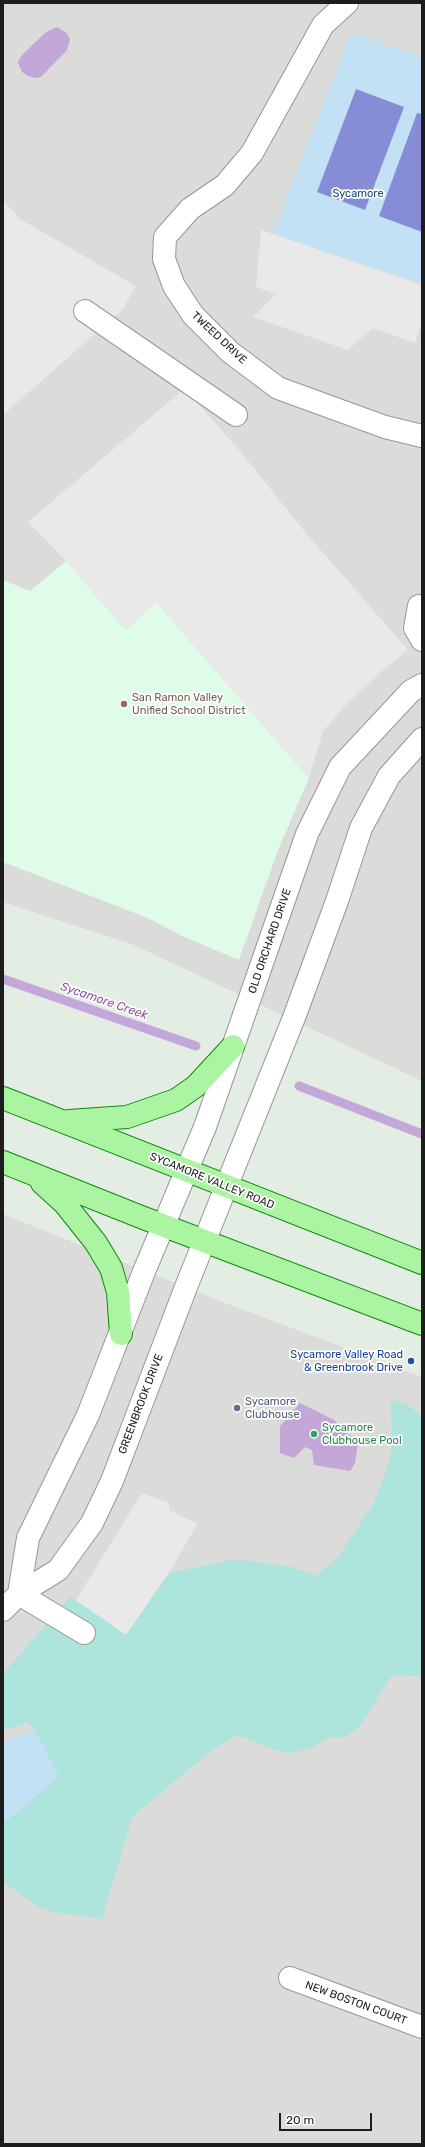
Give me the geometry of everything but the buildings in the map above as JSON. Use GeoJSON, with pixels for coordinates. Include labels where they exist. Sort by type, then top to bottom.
{"type":"FeatureCollection","features":[{"type":"Feature","properties":{"kind":"main road"},"geometry":{"type":"LineString","coordinates":[[64,1121],[126,1117],[176,1100],[202,1081],[233,1046]]}},
{"type":"Feature","properties":{"kind":"main road","name":"SYCAMORE VALLEY ROAD"},"geometry":{"type":"LineString","coordinates":[[3,1098],[422,1263]]}},
{"type":"Feature","properties":{"kind":"main road"},"geometry":{"type":"LineString","coordinates":[[3,1162],[164,1226],[422,1324]]}},
{"type":"Feature","properties":{"kind":"main road"},"geometry":{"type":"LineString","coordinates":[[33,1174],[65,1204],[96,1243],[110,1268],[118,1292],[121,1334]]}},
{"type":"Feature","properties":{"kind":"street","name":"TWEED DRIVE"},"geometry":{"type":"LineString","coordinates":[[347,3],[324,25],[252,153],[225,185],[190,209],[165,237],[164,259],[174,286],[193,316],[230,352],[278,388],[385,427],[422,436]]}},
{"type":"Feature","properties":{"kind":"street"},"geometry":{"type":"LineString","coordinates":[[85,311],[236,415]]}},
{"type":"Feature","properties":{"kind":"street"},"geometry":{"type":"LineString","coordinates":[[422,607],[419,606],[415,628],[422,640]]}},
{"type":"Feature","properties":{"kind":"street","name":"OLD ORCHARD DRIVE"},"geometry":{"type":"LineString","coordinates":[[164,1226],[205,1127],[307,834],[340,767],[411,691],[422,685]]}},
{"type":"Feature","properties":{"kind":"street"},"geometry":{"type":"LineString","coordinates":[[226,1187],[295,1014],[337,901],[361,828],[389,776],[422,739]]}},
{"type":"Feature","properties":{"kind":"street","name":"GREENBROOK DRIVE"},"geometry":{"type":"LineString","coordinates":[[3,1610],[19,1594],[58,1570],[92,1524],[112,1481],[226,1187]]}},
{"type":"Feature","properties":{"kind":"street"},"geometry":{"type":"LineString","coordinates":[[84,1633],[19,1594],[28,1538],[88,1415],[121,1334],[145,1269],[164,1226]]}},
{"type":"Feature","properties":{"kind":"street","name":"NEW BOSTON COURT"},"geometry":{"type":"LineString","coordinates":[[290,1978],[422,2027]]}},
{"type":"Feature","properties":{"kind":"shaded area"},"geometry":{"type":"Polygon","coordinates":[[[3,3],[422,3],[422,1081],[134,945],[3,902],[3,3]]]}},
{"type":"Feature","properties":{"kind":"shaded area"},"geometry":{"type":"Polygon","coordinates":[[[57,27],[67,33],[70,39],[67,50],[41,77],[36,78],[28,76],[22,72],[18,62],[22,55],[46,32],[57,27]]]}},
{"type":"Feature","properties":{"kind":"shaded area"},"geometry":{"type":"Polygon","coordinates":[[[3,200],[20,219],[136,286],[122,310],[3,415],[3,200]]]}},
{"type":"Feature","properties":{"kind":"shaded area"},"geometry":{"type":"Polygon","coordinates":[[[261,230],[422,285],[422,322],[415,343],[373,328],[348,350],[253,317],[276,294],[256,287],[261,230]]]}},
{"type":"Feature","properties":{"kind":"shaded area"},"geometry":{"type":"Polygon","coordinates":[[[185,388],[245,457],[305,532],[408,650],[382,671],[346,705],[323,731],[309,778],[156,602],[126,630],[66,561],[28,522],[185,388]]]}},
{"type":"Feature","properties":{"kind":"shaded area","name":"San Ramon Valley Unified School District"},"geometry":{"type":"Polygon","coordinates":[[[66,561],[126,630],[156,602],[309,778],[278,850],[239,960],[182,936],[148,918],[3,862],[3,580],[30,591],[66,561]]]}},
{"type":"Feature","properties":{"kind":"shaded area"},"geometry":{"type":"Polygon","coordinates":[[[3,1214],[212,1298],[422,1377],[422,2144],[3,2144],[3,1214]]]}},
{"type":"Feature","properties":{"kind":"shaded area"},"geometry":{"type":"Polygon","coordinates":[[[390,1400],[405,1403],[422,1416],[422,1677],[392,1675],[357,1730],[342,1738],[329,1738],[313,1747],[292,1753],[278,1751],[237,1735],[211,1751],[132,1817],[102,1919],[54,1912],[38,1907],[4,1882],[3,1824],[59,1776],[34,1729],[27,1722],[9,1729],[3,1726],[3,1674],[70,1597],[126,1634],[169,1573],[236,1559],[292,1567],[316,1576],[339,1556],[372,1506],[383,1480],[391,1453],[392,1423],[390,1400]]]}},
{"type":"Feature","properties":{"kind":"shaded area","name":"Sycamore Clubhouse Pool"},"geometry":{"type":"Polygon","coordinates":[[[300,1403],[334,1420],[358,1443],[355,1463],[350,1471],[314,1465],[312,1450],[305,1447],[294,1458],[280,1453],[280,1426],[300,1403]]]}},
{"type":"Feature","properties":{"kind":"shaded area"},"geometry":{"type":"Polygon","coordinates":[[[142,1493],[169,1503],[169,1510],[197,1524],[174,1565],[126,1635],[76,1600],[142,1493]]]}},
{"type":"Feature","properties":{"kind":"green space","name":"Sycamore"},"geometry":{"type":"Polygon","coordinates":[[[351,33],[422,57],[422,284],[273,234],[351,33]]]}},
{"type":"Feature","properties":{"kind":"green space"},"geometry":{"type":"Polygon","coordinates":[[[356,89],[404,107],[365,210],[317,192],[356,89]]]}},
{"type":"Feature","properties":{"kind":"green space"},"geometry":{"type":"Polygon","coordinates":[[[417,113],[422,114],[422,232],[379,216],[417,113]]]}},
{"type":"Feature","properties":{"kind":"green space"},"geometry":{"type":"Polygon","coordinates":[[[34,1729],[59,1776],[3,1824],[3,1743],[34,1729]]]}},
{"type":"Feature","properties":{"kind":"waterway","name":"Sycamore Creek"},"geometry":{"type":"LineString","coordinates":[[3,979],[196,1046]]}},
{"type":"Feature","properties":{"kind":"waterway","name":"Sycamore Creek"},"geometry":{"type":"LineString","coordinates":[[299,1086],[422,1134]]}},
{"type":"Feature","properties":{"kind":"place","name":"San Ramon Valley Unified School District"},"geometry":{"type":"Point","coordinates":[124,704]}},
{"type":"Feature","properties":{"kind":"place","name":"Sycamore Valley Road & Greenbrook Drive"},"geometry":{"type":"Point","coordinates":[411,1361]}},
{"type":"Feature","properties":{"kind":"place","name":"Sycamore Clubhouse"},"geometry":{"type":"Point","coordinates":[237,1408]}},
{"type":"Feature","properties":{"kind":"place","name":"Sycamore Clubhouse Pool"},"geometry":{"type":"Point","coordinates":[314,1434]}}]}
